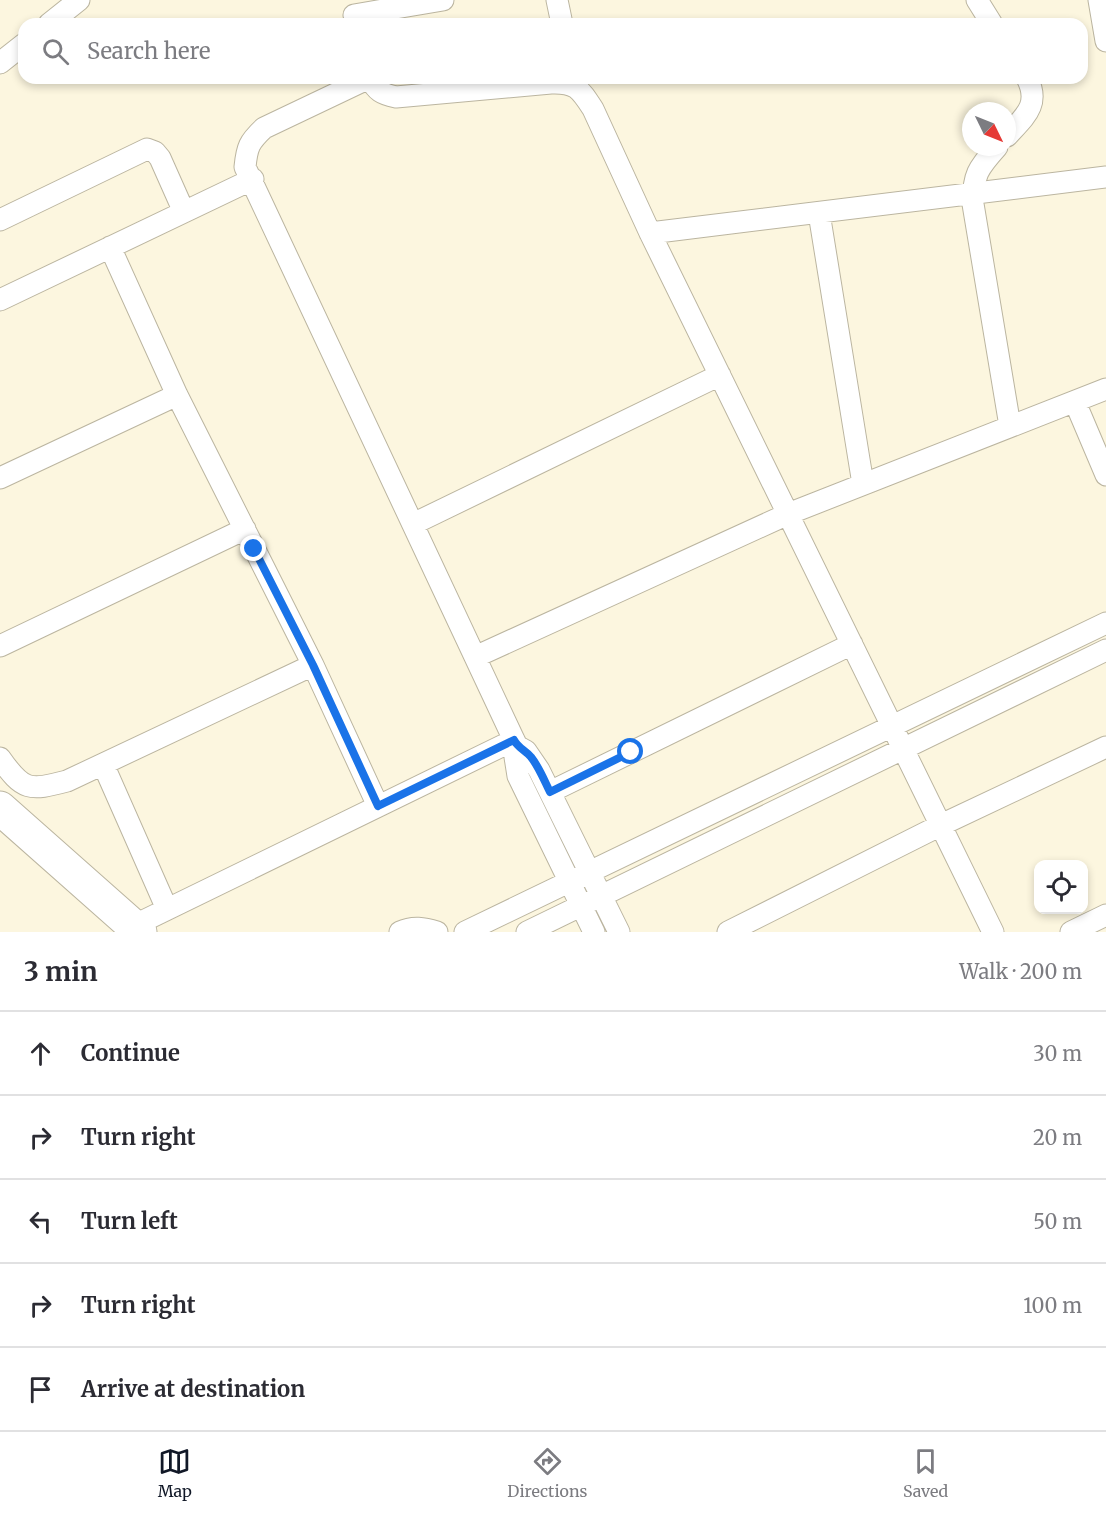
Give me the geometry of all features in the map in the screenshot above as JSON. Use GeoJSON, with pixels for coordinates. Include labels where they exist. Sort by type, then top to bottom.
{"type":"FeatureCollection","features":[{"type":"Feature","properties":{"kind":"main road"},"geometry":{"type":"LineString","coordinates":[[0,808],[137,929]]}},
{"type":"Feature","properties":{"kind":"street"},"geometry":{"type":"LineString","coordinates":[[56,18],[79,0]]}},
{"type":"Feature","properties":{"kind":"street"},"geometry":{"type":"LineString","coordinates":[[354,13],[443,0]]}},
{"type":"Feature","properties":{"kind":"street"},"geometry":{"type":"LineString","coordinates":[[557,0],[561,18]]}},
{"type":"Feature","properties":{"kind":"street"},"geometry":{"type":"LineString","coordinates":[[977,0],[988,18]]}},
{"type":"Feature","properties":{"kind":"street"},"geometry":{"type":"LineString","coordinates":[[1099,0],[1106,41]]}},
{"type":"Feature","properties":{"kind":"street"},"geometry":{"type":"LineString","coordinates":[[0,63],[18,49]]}},
{"type":"Feature","properties":{"kind":"street"},"geometry":{"type":"LineString","coordinates":[[357,84],[279,119],[257,134],[251,140],[245,168],[253,179],[515,743],[515,766],[518,776],[594,932]]}},
{"type":"Feature","properties":{"kind":"street"},"geometry":{"type":"LineString","coordinates":[[373,84],[375,89],[396,97],[540,84]]}},
{"type":"Feature","properties":{"kind":"street"},"geometry":{"type":"LineString","coordinates":[[575,84],[593,109],[650,233],[993,932]]}},
{"type":"Feature","properties":{"kind":"street"},"geometry":{"type":"LineString","coordinates":[[1016,126],[1033,103],[1033,93],[1029,84]]}},
{"type":"Feature","properties":{"kind":"street"},"geometry":{"type":"LineString","coordinates":[[0,220],[147,149],[155,152],[160,158],[184,212]]}},
{"type":"Feature","properties":{"kind":"street"},"geometry":{"type":"LineString","coordinates":[[990,156],[978,172],[973,185],[973,204],[1010,426]]}},
{"type":"Feature","properties":{"kind":"street"},"geometry":{"type":"LineString","coordinates":[[650,233],[1106,177]]}},
{"type":"Feature","properties":{"kind":"street"},"geometry":{"type":"LineString","coordinates":[[0,300],[253,179]]}},
{"type":"Feature","properties":{"kind":"street"},"geometry":{"type":"LineString","coordinates":[[819,213],[863,484]]}},
{"type":"Feature","properties":{"kind":"street"},"geometry":{"type":"LineString","coordinates":[[110,247],[177,395],[313,665],[378,806]]}},
{"type":"Feature","properties":{"kind":"street"},"geometry":{"type":"LineString","coordinates":[[413,524],[720,375]]}},
{"type":"Feature","properties":{"kind":"street"},"geometry":{"type":"LineString","coordinates":[[475,657],[788,514],[1106,389]]}},
{"type":"Feature","properties":{"kind":"street"},"geometry":{"type":"LineString","coordinates":[[0,478],[177,395]]}},
{"type":"Feature","properties":{"kind":"street"},"geometry":{"type":"LineString","coordinates":[[1075,402],[1106,475]]}},
{"type":"Feature","properties":{"kind":"street"},"geometry":{"type":"LineString","coordinates":[[0,646],[245,529]]}},
{"type":"Feature","properties":{"kind":"street"},"geometry":{"type":"LineString","coordinates":[[465,932],[1106,623]]}},
{"type":"Feature","properties":{"kind":"street"},"geometry":{"type":"LineString","coordinates":[[550,792],[852,644]]}},
{"type":"Feature","properties":{"kind":"street"},"geometry":{"type":"LineString","coordinates":[[526,932],[1106,650]]}},
{"type":"Feature","properties":{"kind":"street"},"geometry":{"type":"LineString","coordinates":[[0,758],[11,774],[21,783],[32,788],[67,781],[313,665]]}},
{"type":"Feature","properties":{"kind":"street"},"geometry":{"type":"LineString","coordinates":[[515,743],[533,760],[619,932]]}},
{"type":"Feature","properties":{"kind":"street"},"geometry":{"type":"LineString","coordinates":[[137,929],[166,909],[378,806],[515,743]]}},
{"type":"Feature","properties":{"kind":"street"},"geometry":{"type":"LineString","coordinates":[[728,932],[941,825],[1106,747]]}},
{"type":"Feature","properties":{"kind":"street"},"geometry":{"type":"LineString","coordinates":[[103,764],[166,909]]}},
{"type":"Feature","properties":{"kind":"street"},"geometry":{"type":"LineString","coordinates":[[1071,932],[1106,915]]}},
{"type":"Feature","properties":{"kind":"street"},"geometry":{"type":"LineString","coordinates":[[400,932],[422,928],[436,932]]}},
{"type":"Feature","properties":{"kind":"route"},"geometry":{"type":"LineString","coordinates":[[254,549],[313,665],[378,806],[514,740],[517,746],[533,760],[550,792],[631,752]]}}]}
